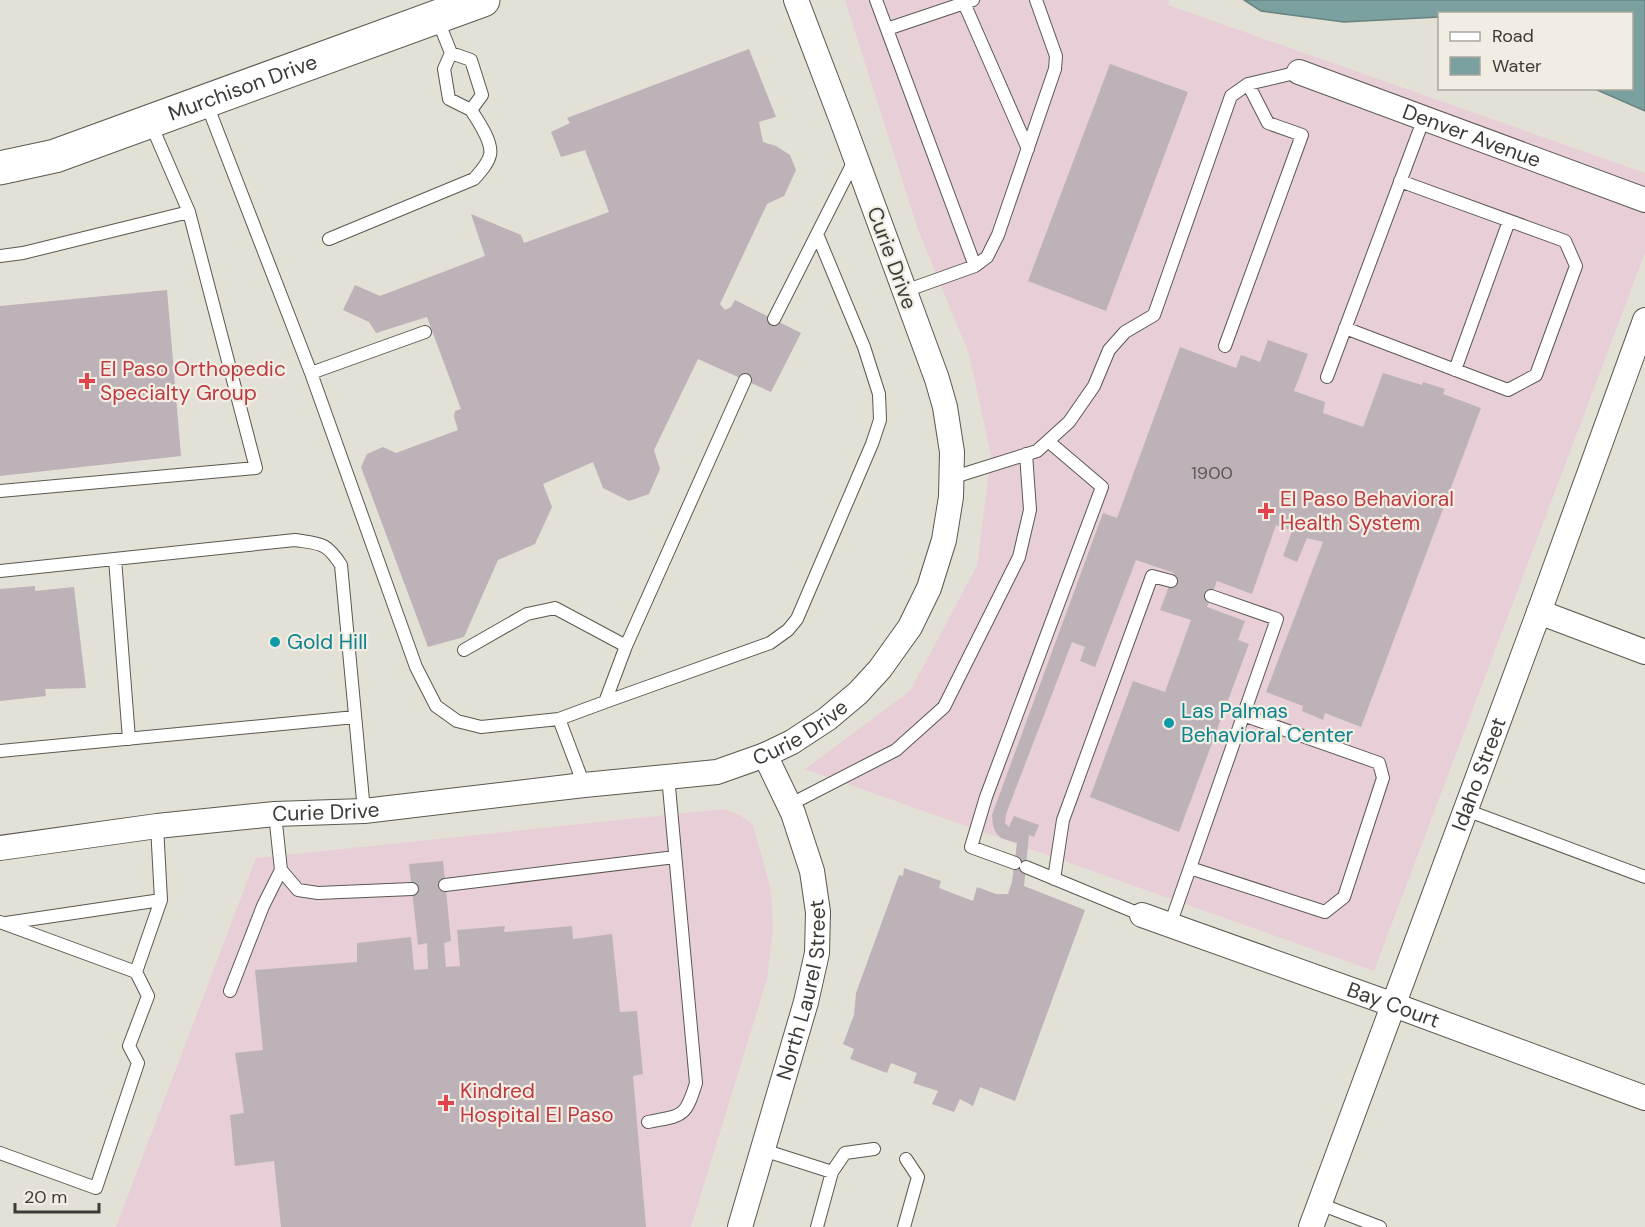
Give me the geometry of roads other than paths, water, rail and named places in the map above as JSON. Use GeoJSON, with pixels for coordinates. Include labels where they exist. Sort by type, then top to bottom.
{"type":"FeatureCollection","features":[{"type":"Feature","properties":{"kind":"main road","name":"Murchison Drive"},"geometry":{"type":"LineString","coordinates":[[0,168],[55,156],[483,0]]}},
{"type":"Feature","properties":{"kind":"street","name":"Curie Drive"},"geometry":{"type":"LineString","coordinates":[[0,848],[157,826],[275,814],[364,811],[717,772],[765,756],[792,742],[827,719],[858,693],[880,669],[910,627],[929,588],[944,540],[951,497],[952,452],[945,407],[937,379],[796,0]]}},
{"type":"Feature","properties":{"kind":"street","name":"Denver Avenue"},"geometry":{"type":"LineString","coordinates":[[1299,72],[1645,200]]}},
{"type":"Feature","properties":{"kind":"street","name":"Idaho Street"},"geometry":{"type":"LineString","coordinates":[[1311,1227],[1645,320]]}},
{"type":"Feature","properties":{"kind":"street"},"geometry":{"type":"LineString","coordinates":[[1539,612],[1645,652]]}},
{"type":"Feature","properties":{"kind":"street","name":"North Laurel Street"},"geometry":{"type":"LineString","coordinates":[[740,1227],[806,1002],[817,953],[818,912],[812,871],[789,805],[765,756]]}},
{"type":"Feature","properties":{"kind":"street","name":"Bay Court"},"geometry":{"type":"LineString","coordinates":[[1142,915],[1645,1098]]}},
{"type":"Feature","properties":{"kind":"lane"},"geometry":{"type":"LineString","coordinates":[[876,0],[975,266]]}},
{"type":"Feature","properties":{"kind":"lane"},"geometry":{"type":"LineString","coordinates":[[905,291],[975,266],[987,257],[998,235],[1055,69],[1056,56],[1036,0]]}},
{"type":"Feature","properties":{"kind":"lane"},"geometry":{"type":"LineString","coordinates":[[887,29],[969,1],[1028,149]]}},
{"type":"Feature","properties":{"kind":"lane"},"geometry":{"type":"LineString","coordinates":[[329,239],[474,179],[491,154],[488,139],[471,110],[449,99],[444,69],[451,53],[436,17]]}},
{"type":"Feature","properties":{"kind":"lane"},"geometry":{"type":"LineString","coordinates":[[451,53],[471,60],[482,95],[471,110]]}},
{"type":"Feature","properties":{"kind":"lane"},"geometry":{"type":"LineString","coordinates":[[951,478],[1036,451],[1069,422],[1094,386],[1109,350],[1125,332],[1154,315],[1231,96],[1248,84],[1299,72]]}},
{"type":"Feature","properties":{"kind":"lane"},"geometry":{"type":"LineString","coordinates":[[1225,346],[1302,135],[1269,123],[1248,84]]}},
{"type":"Feature","properties":{"kind":"lane"},"geometry":{"type":"LineString","coordinates":[[206,102],[311,373],[416,667],[436,706],[457,721],[481,728],[559,719],[770,643],[788,630],[797,619],[872,444],[880,420],[879,394],[864,347],[817,234]]}},
{"type":"Feature","properties":{"kind":"lane"},"geometry":{"type":"LineString","coordinates":[[1327,377],[1424,118]]}},
{"type":"Feature","properties":{"kind":"lane"},"geometry":{"type":"LineString","coordinates":[[0,491],[256,468],[189,212],[150,122]]}},
{"type":"Feature","properties":{"kind":"lane"},"geometry":{"type":"LineString","coordinates":[[774,319],[856,158]]}},
{"type":"Feature","properties":{"kind":"lane"},"geometry":{"type":"LineString","coordinates":[[1345,328],[1508,390],[1536,375],[1576,266],[1565,241],[1400,181]]}},
{"type":"Feature","properties":{"kind":"lane"},"geometry":{"type":"LineString","coordinates":[[0,256],[22,253],[189,212]]}},
{"type":"Feature","properties":{"kind":"lane"},"geometry":{"type":"LineString","coordinates":[[1455,370],[1509,221]]}},
{"type":"Feature","properties":{"kind":"lane"},"geometry":{"type":"LineString","coordinates":[[311,373],[425,332]]}},
{"type":"Feature","properties":{"kind":"lane"},"geometry":{"type":"LineString","coordinates":[[605,702],[626,646],[745,380]]}},
{"type":"Feature","properties":{"kind":"lane"},"geometry":{"type":"LineString","coordinates":[[1048,441],[1102,487],[986,797],[971,847],[1142,915]]}},
{"type":"Feature","properties":{"kind":"lane"},"geometry":{"type":"LineString","coordinates":[[789,805],[896,750],[944,706],[1019,557],[1030,510],[1026,454]]}},
{"type":"Feature","properties":{"kind":"lane"},"geometry":{"type":"LineString","coordinates":[[0,571],[295,540],[319,544],[331,549],[341,565],[364,811]]}},
{"type":"Feature","properties":{"kind":"lane"},"geometry":{"type":"LineString","coordinates":[[115,559],[129,739]]}},
{"type":"Feature","properties":{"kind":"lane"},"geometry":{"type":"LineString","coordinates":[[1054,879],[1063,820],[1152,576],[1171,581]]}},
{"type":"Feature","properties":{"kind":"lane"},"geometry":{"type":"LineString","coordinates":[[1170,925],[1276,619],[1211,596]]}},
{"type":"Feature","properties":{"kind":"lane"},"geometry":{"type":"LineString","coordinates":[[464,650],[527,614],[555,608],[626,646]]}},
{"type":"Feature","properties":{"kind":"lane"},"geometry":{"type":"LineString","coordinates":[[1190,868],[1325,912],[1344,897],[1383,778],[1379,763],[1243,715]]}},
{"type":"Feature","properties":{"kind":"lane"},"geometry":{"type":"LineString","coordinates":[[1,748],[129,739],[355,717]]}},
{"type":"Feature","properties":{"kind":"lane"},"geometry":{"type":"LineString","coordinates":[[559,719],[584,785]]}},
{"type":"Feature","properties":{"kind":"lane"},"geometry":{"type":"LineString","coordinates":[[648,1122],[679,1116],[690,1103],[696,1083],[668,776]]}},
{"type":"Feature","properties":{"kind":"lane"},"geometry":{"type":"LineString","coordinates":[[1466,810],[1645,877]]}},
{"type":"Feature","properties":{"kind":"lane"},"geometry":{"type":"LineString","coordinates":[[230,991],[263,906],[281,870],[275,814]]}},
{"type":"Feature","properties":{"kind":"lane"},"geometry":{"type":"LineString","coordinates":[[136,972],[161,900],[157,826]]}},
{"type":"Feature","properties":{"kind":"lane"},"geometry":{"type":"LineString","coordinates":[[445,885],[675,857]]}},
{"type":"Feature","properties":{"kind":"lane"},"geometry":{"type":"LineString","coordinates":[[281,870],[298,890],[318,893],[412,889]]}},
{"type":"Feature","properties":{"kind":"lane"},"geometry":{"type":"LineString","coordinates":[[3,922],[161,900]]}},
{"type":"Feature","properties":{"kind":"lane"},"geometry":{"type":"LineString","coordinates":[[0,1153],[96,1188],[138,1063],[129,1046],[148,996],[136,972],[3,922]]}},
{"type":"Feature","properties":{"kind":"lane"},"geometry":{"type":"LineString","coordinates":[[817,1227],[832,1172],[845,1153],[874,1149]]}},
{"type":"Feature","properties":{"kind":"lane"},"geometry":{"type":"LineString","coordinates":[[763,1150],[832,1172]]}},
{"type":"Feature","properties":{"kind":"lane"},"geometry":{"type":"LineString","coordinates":[[904,1227],[918,1177],[906,1159]]}},
{"type":"Feature","properties":{"kind":"lane"},"geometry":{"type":"LineString","coordinates":[[1320,1204],[1380,1227]]}},
{"type":"Feature","properties":{"kind":"water"},"geometry":{"type":"Polygon","coordinates":[[[1244,0],[1645,0],[1645,111],[1597,90],[1633,90],[1633,12],[1438,12],[1438,17],[1344,22],[1261,11],[1244,0]]]}},
{"type":"Feature","properties":{"kind":"place","name":"El Paso Orthopedic Specialty Group"},"geometry":{"type":"Point","coordinates":[87,381]}},
{"type":"Feature","properties":{"kind":"place","name":"El Paso Behavioral Health System"},"geometry":{"type":"Point","coordinates":[1266,511]}},
{"type":"Feature","properties":{"kind":"place","name":"Gold Hill"},"geometry":{"type":"Point","coordinates":[275,642]}},
{"type":"Feature","properties":{"kind":"place","name":"Las Palmas Behavioral Center"},"geometry":{"type":"Point","coordinates":[1169,723]}},
{"type":"Feature","properties":{"kind":"place","name":"Kindred Hospital El Paso"},"geometry":{"type":"Point","coordinates":[446,1103]}}]}
